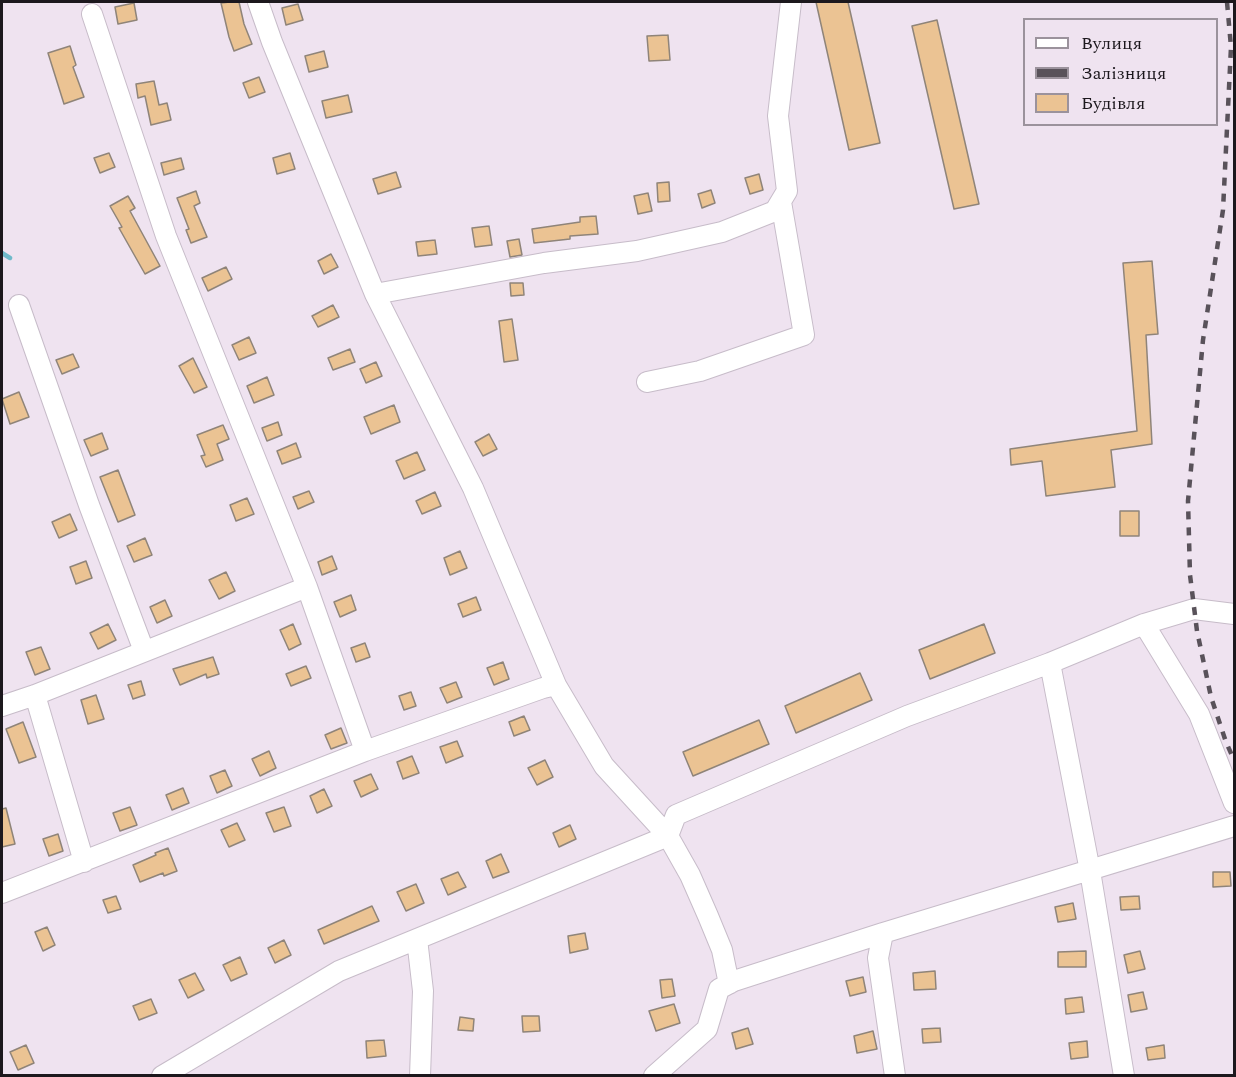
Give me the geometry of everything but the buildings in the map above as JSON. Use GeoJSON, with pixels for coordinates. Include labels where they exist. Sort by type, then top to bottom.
{"type":"FeatureCollection","features":[{"type":"Feature","properties":{"kind":"street"},"geometry":{"type":"LineString","coordinates":[[258,2],[272,42],[375,294],[473,488],[556,685],[604,766],[668,836],[690,875],[708,916],[722,950],[729,984]]}},
{"type":"Feature","properties":{"kind":"street"},"geometry":{"type":"LineString","coordinates":[[375,294],[544,263],[637,251],[722,232],[775,211],[787,191],[778,116],[791,2]]}},
{"type":"Feature","properties":{"kind":"street"},"geometry":{"type":"LineString","coordinates":[[92,14],[165,236],[307,587],[365,751]]}},
{"type":"Feature","properties":{"kind":"street"},"geometry":{"type":"LineString","coordinates":[[648,382],[700,371],[804,335],[781,202]]}},
{"type":"Feature","properties":{"kind":"street"},"geometry":{"type":"LineString","coordinates":[[19,305],[89,506],[144,651]]}},
{"type":"Feature","properties":{"kind":"street"},"geometry":{"type":"LineString","coordinates":[[2,706],[307,587]]}},
{"type":"Feature","properties":{"kind":"street"},"geometry":{"type":"LineString","coordinates":[[162,1076],[339,970],[668,836],[676,815],[907,716],[1050,663],[1144,624],[1194,609],[1234,614]]}},
{"type":"Feature","properties":{"kind":"street"},"geometry":{"type":"LineString","coordinates":[[1144,624],[1199,714],[1234,803]]}},
{"type":"Feature","properties":{"kind":"street"},"geometry":{"type":"LineString","coordinates":[[1050,663],[1090,871],[1124,1076]]}},
{"type":"Feature","properties":{"kind":"street"},"geometry":{"type":"LineString","coordinates":[[2,893],[365,751],[556,685]]}},
{"type":"Feature","properties":{"kind":"street"},"geometry":{"type":"LineString","coordinates":[[35,695],[84,862]]}},
{"type":"Feature","properties":{"kind":"street"},"geometry":{"type":"LineString","coordinates":[[654,1076],[707,1029],[719,989],[729,984],[883,933],[1234,826]]}},
{"type":"Feature","properties":{"kind":"street"},"geometry":{"type":"LineString","coordinates":[[883,933],[878,958],[895,1076]]}},
{"type":"Feature","properties":{"kind":"street"},"geometry":{"type":"LineString","coordinates":[[417,939],[423,991],[420,1076]]}},
{"type":"Feature","properties":{"kind":"waterway"},"geometry":{"type":"LineString","coordinates":[[2,253],[10,258]]}},
{"type":"Feature","properties":{"kind":"railway"},"geometry":{"type":"LineString","coordinates":[[1227,2],[1231,47],[1223,210],[1203,340],[1188,501],[1190,575],[1197,631],[1211,697],[1234,760]]}}]}
